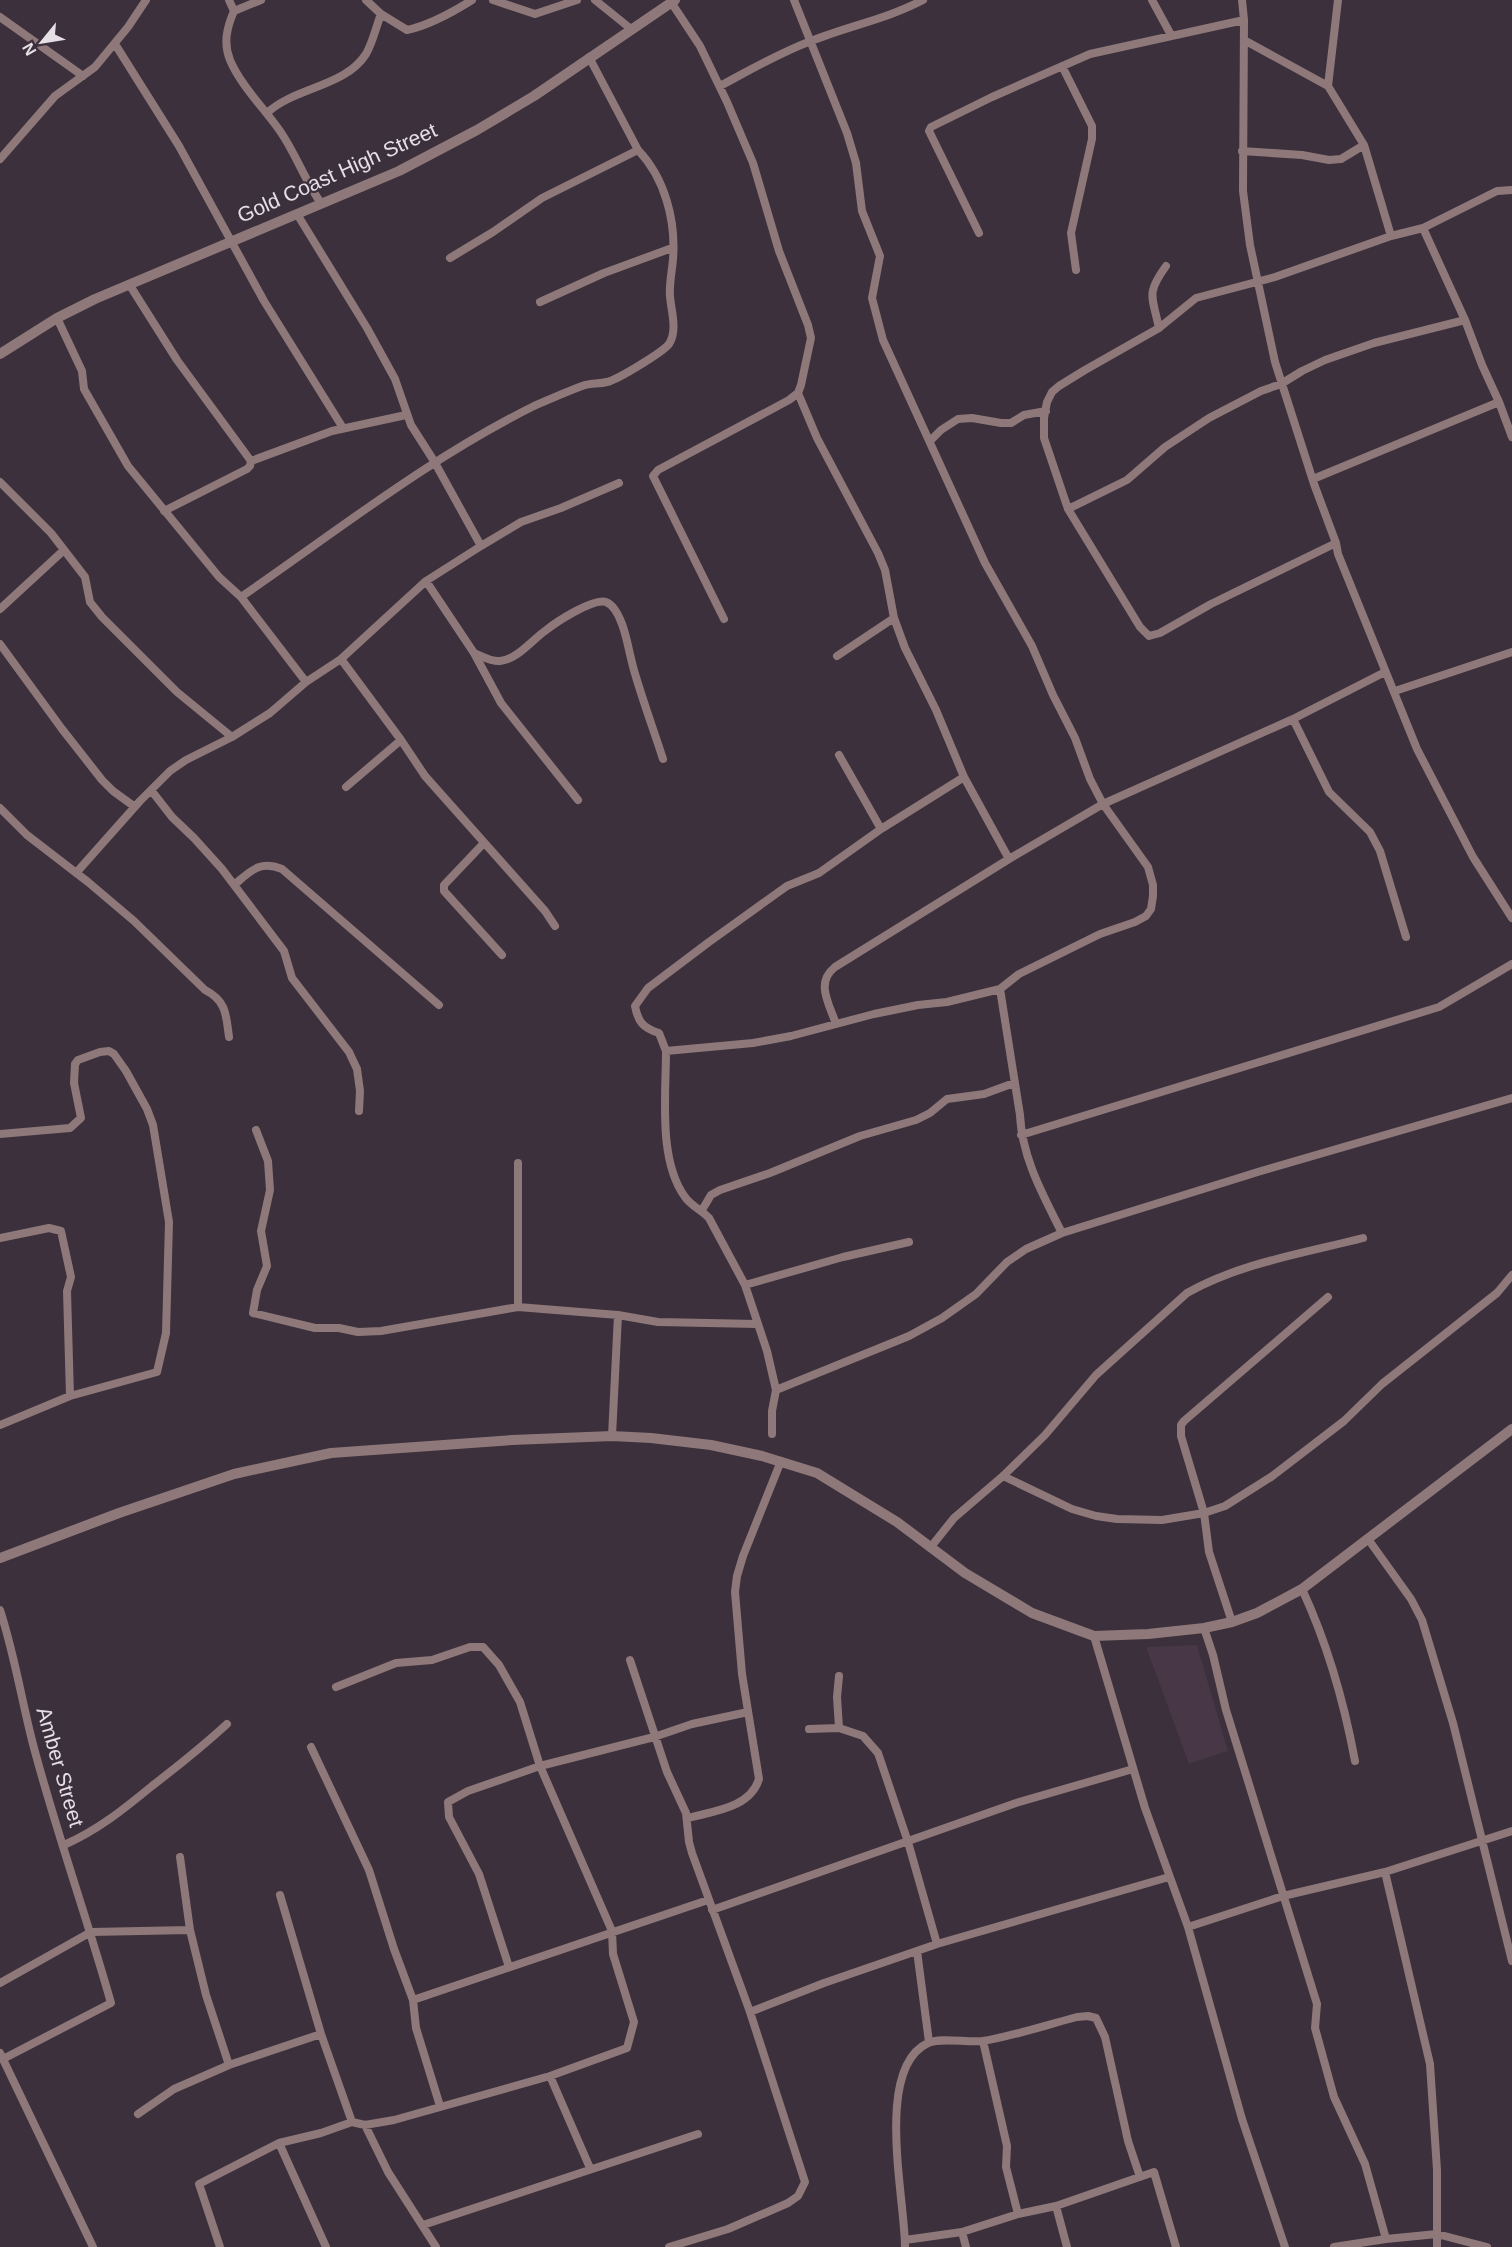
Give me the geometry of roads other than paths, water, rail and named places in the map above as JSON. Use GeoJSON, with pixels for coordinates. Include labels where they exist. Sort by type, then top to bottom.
{"type":"FeatureCollection","features":[{"type":"Feature","properties":{"kind":"street"},"geometry":{"type":"LineString","coordinates":[[229,0],[234,11],[226,34],[230,59],[239,76],[292,149],[321,203]]}},
{"type":"Feature","properties":{"kind":"street"},"geometry":{"type":"LineString","coordinates":[[234,11],[261,0]]}},
{"type":"Feature","properties":{"kind":"street"},"geometry":{"type":"LineString","coordinates":[[366,0],[381,14],[407,30],[419,27],[472,0]]}},
{"type":"Feature","properties":{"kind":"street"},"geometry":{"type":"LineString","coordinates":[[493,0],[535,14],[577,0]]}},
{"type":"Feature","properties":{"kind":"street"},"geometry":{"type":"LineString","coordinates":[[595,0],[631,29]]}},
{"type":"Feature","properties":{"kind":"street"},"geometry":{"type":"LineString","coordinates":[[666,1051],[753,1044],[896,1009],[971,998],[1000,989],[1019,974],[1100,934],[1146,916],[1150,909],[1153,885],[1148,867],[1103,804],[1090,779],[1075,738],[1032,646],[985,563],[880,330],[872,298],[880,256],[862,211],[856,163],[847,133],[794,0]]}},
{"type":"Feature","properties":{"kind":"street"},"geometry":{"type":"LineString","coordinates":[[720,86],[810,41],[899,12],[923,0]]}},
{"type":"Feature","properties":{"kind":"street"},"geometry":{"type":"LineString","coordinates":[[1152,0],[1171,35]]}},
{"type":"Feature","properties":{"kind":"street"},"geometry":{"type":"LineString","coordinates":[[1242,0],[1244,200],[1256,281],[1266,330],[1281,384],[1338,554],[1385,672],[1395,691],[1413,741],[1473,857],[1512,918]]}},
{"type":"Feature","properties":{"kind":"street"},"geometry":{"type":"LineString","coordinates":[[1328,87],[1338,0]]}},
{"type":"Feature","properties":{"kind":"street"},"geometry":{"type":"LineString","coordinates":[[673,1],[700,46],[720,86],[753,164],[779,251],[811,333],[798,393],[817,438],[878,553],[885,570],[894,618],[905,648],[936,710],[964,777],[1010,859]]}},
{"type":"Feature","properties":{"kind":"street","name":"Gold Coast High Street"},"geometry":{"type":"LineString","coordinates":[[0,354],[57,318],[129,284],[399,171],[477,130],[534,96],[673,1]]}},
{"type":"Feature","properties":{"kind":"street"},"geometry":{"type":"LineString","coordinates":[[0,159],[55,96],[95,67],[115,44],[142,2]]}},
{"type":"Feature","properties":{"kind":"street"},"geometry":{"type":"LineString","coordinates":[[267,113],[280,101],[323,84],[357,65],[367,52],[381,14]]}},
{"type":"Feature","properties":{"kind":"street"},"geometry":{"type":"LineString","coordinates":[[0,17],[83,76]]}},
{"type":"Feature","properties":{"kind":"street"},"geometry":{"type":"LineString","coordinates":[[979,234],[930,129],[992,97],[1099,51],[1244,20]]}},
{"type":"Feature","properties":{"kind":"street"},"geometry":{"type":"LineString","coordinates":[[1244,40],[1328,87],[1364,145],[1391,236]]}},
{"type":"Feature","properties":{"kind":"street"},"geometry":{"type":"LineString","coordinates":[[115,44],[179,146],[264,301],[343,428]]}},
{"type":"Feature","properties":{"kind":"street"},"geometry":{"type":"LineString","coordinates":[[241,597],[434,461],[535,406],[586,385],[614,380],[666,348],[673,335],[670,295],[673,230],[669,207],[649,161],[638,150],[589,57]]}},
{"type":"Feature","properties":{"kind":"street"},"geometry":{"type":"LineString","coordinates":[[1062,66],[1092,126],[1092,139],[1071,233],[1076,270]]}},
{"type":"Feature","properties":{"kind":"street"},"geometry":{"type":"LineString","coordinates":[[1242,151],[1302,155],[1329,160],[1341,159],[1364,145]]}},
{"type":"Feature","properties":{"kind":"street"},"geometry":{"type":"LineString","coordinates":[[450,258],[494,232],[542,198],[638,150]]}},
{"type":"Feature","properties":{"kind":"street"},"geometry":{"type":"LineString","coordinates":[[1336,543],[1211,604],[1160,633],[1149,636],[1140,627],[1068,509],[1044,438],[1046,411],[1052,392],[1159,328],[1196,298],[1275,277],[1391,236],[1424,228],[1497,192],[1512,190]]}},
{"type":"Feature","properties":{"kind":"street"},"geometry":{"type":"LineString","coordinates":[[297,214],[367,328],[395,379],[406,415],[481,546]]}},
{"type":"Feature","properties":{"kind":"street"},"geometry":{"type":"LineString","coordinates":[[1424,228],[1465,320],[1512,437]]}},
{"type":"Feature","properties":{"kind":"street"},"geometry":{"type":"LineString","coordinates":[[540,302],[604,273],[672,248]]}},
{"type":"Feature","properties":{"kind":"street"},"geometry":{"type":"LineString","coordinates":[[1159,328],[1151,291],[1154,282],[1166,266]]}},
{"type":"Feature","properties":{"kind":"street"},"geometry":{"type":"LineString","coordinates":[[129,284],[177,360],[251,461]]}},
{"type":"Feature","properties":{"kind":"street"},"geometry":{"type":"LineString","coordinates":[[57,318],[82,371],[84,390],[128,466],[219,577],[241,597],[306,682]]}},
{"type":"Feature","properties":{"kind":"street"},"geometry":{"type":"LineString","coordinates":[[1068,509],[1127,480],[1165,447],[1209,418],[1325,360],[1374,343],[1465,320]]}},
{"type":"Feature","properties":{"kind":"street"},"geometry":{"type":"LineString","coordinates":[[724,619],[653,476],[658,470],[772,411],[798,393]]}},
{"type":"Feature","properties":{"kind":"street"},"geometry":{"type":"LineString","coordinates":[[1313,479],[1499,402]]}},
{"type":"Feature","properties":{"kind":"street"},"geometry":{"type":"LineString","coordinates":[[930,441],[958,418],[1011,423],[1024,415],[1046,411]]}},
{"type":"Feature","properties":{"kind":"street"},"geometry":{"type":"LineString","coordinates":[[251,461],[343,428],[406,415]]}},
{"type":"Feature","properties":{"kind":"street"},"geometry":{"type":"LineString","coordinates":[[164,511],[247,469],[251,461]]}},
{"type":"Feature","properties":{"kind":"street"},"geometry":{"type":"LineString","coordinates":[[0,482],[29,509],[85,577],[90,602],[102,617],[177,692],[232,737]]}},
{"type":"Feature","properties":{"kind":"street"},"geometry":{"type":"LineString","coordinates":[[76,873],[151,790],[180,763],[232,737],[270,713],[306,682],[341,659],[426,581],[521,522],[619,483]]}},
{"type":"Feature","properties":{"kind":"street"},"geometry":{"type":"LineString","coordinates":[[0,609],[64,550]]}},
{"type":"Feature","properties":{"kind":"street"},"geometry":{"type":"LineString","coordinates":[[426,581],[474,653],[501,703],[578,800]]}},
{"type":"Feature","properties":{"kind":"street"},"geometry":{"type":"LineString","coordinates":[[474,653],[491,660],[500,661],[509,658],[528,646],[544,631],[584,607],[605,601],[613,607],[622,624],[663,759]]}},
{"type":"Feature","properties":{"kind":"street"},"geometry":{"type":"LineString","coordinates":[[837,656],[894,618]]}},
{"type":"Feature","properties":{"kind":"street"},"geometry":{"type":"LineString","coordinates":[[0,644],[102,780],[135,807]]}},
{"type":"Feature","properties":{"kind":"street"},"geometry":{"type":"LineString","coordinates":[[1395,691],[1512,652]]}},
{"type":"Feature","properties":{"kind":"street"},"geometry":{"type":"LineString","coordinates":[[341,659],[424,776],[545,911],[555,926]]}},
{"type":"Feature","properties":{"kind":"street"},"geometry":{"type":"LineString","coordinates":[[836,1024],[824,986],[826,974],[835,967],[1103,804],[1293,719],[1385,672]]}},
{"type":"Feature","properties":{"kind":"street"},"geometry":{"type":"LineString","coordinates":[[1293,719],[1329,792],[1341,807],[1370,832],[1380,850],[1406,938]]}},
{"type":"Feature","properties":{"kind":"street"},"geometry":{"type":"LineString","coordinates":[[346,787],[401,741]]}},
{"type":"Feature","properties":{"kind":"street"},"geometry":{"type":"LineString","coordinates":[[839,755],[881,829]]}},
{"type":"Feature","properties":{"kind":"street"},"geometry":{"type":"LineString","coordinates":[[772,1434],[772,1411],[777,1390],[767,1350],[745,1285],[709,1218],[682,1193],[673,1173],[668,1154],[666,1051],[659,1033],[645,1028],[638,1019],[635,1006],[648,988],[788,886],[819,873],[881,829],[964,777]]}},
{"type":"Feature","properties":{"kind":"street"},"geometry":{"type":"LineString","coordinates":[[151,790],[172,817],[206,850],[284,951],[292,978],[349,1052],[357,1069],[360,1091],[359,1111]]}},
{"type":"Feature","properties":{"kind":"street"},"geometry":{"type":"LineString","coordinates":[[0,808],[27,835],[134,921],[205,990],[214,994],[224,1006],[229,1037]]}},
{"type":"Feature","properties":{"kind":"street"},"geometry":{"type":"LineString","coordinates":[[483,844],[444,885],[444,891],[502,955]]}},
{"type":"Feature","properties":{"kind":"street"},"geometry":{"type":"LineString","coordinates":[[234,885],[253,870],[269,864],[282,869],[439,1005]]}},
{"type":"Feature","properties":{"kind":"street"},"geometry":{"type":"LineString","coordinates":[[1021,1135],[1439,1007],[1512,964]]}},
{"type":"Feature","properties":{"kind":"street"},"geometry":{"type":"LineString","coordinates":[[1000,989],[1020,1115],[1021,1135],[1033,1174],[1062,1233]]}},
{"type":"Feature","properties":{"kind":"street"},"geometry":{"type":"LineString","coordinates":[[0,1134],[70,1128],[81,1118],[74,1083],[75,1064],[78,1060],[109,1051],[117,1056],[147,1109],[153,1125],[170,1222],[166,1332],[157,1372],[70,1396],[0,1425]]}},
{"type":"Feature","properties":{"kind":"street"},"geometry":{"type":"LineString","coordinates":[[702,1210],[711,1195],[720,1190],[770,1173],[860,1136],[916,1120],[930,1113],[947,1099],[984,1094],[1014,1083]]}},
{"type":"Feature","properties":{"kind":"street"},"geometry":{"type":"LineString","coordinates":[[777,1390],[917,1332],[976,1294],[1007,1262],[1026,1249],[1062,1233],[1272,1168],[1512,1098]]}},
{"type":"Feature","properties":{"kind":"street"},"geometry":{"type":"LineString","coordinates":[[256,1130],[268,1161],[270,1190],[261,1231],[267,1266],[253,1313],[315,1328],[339,1328],[358,1332],[381,1331],[518,1307],[618,1315],[658,1322],[757,1324]]}},
{"type":"Feature","properties":{"kind":"street"},"geometry":{"type":"LineString","coordinates":[[518,1163],[518,1307]]}},
{"type":"Feature","properties":{"kind":"street"},"geometry":{"type":"LineString","coordinates":[[0,1238],[49,1228],[61,1231],[71,1277],[67,1291],[70,1396]]}},
{"type":"Feature","properties":{"kind":"street"},"geometry":{"type":"LineString","coordinates":[[930,1548],[954,1518],[1003,1476],[1045,1435],[1096,1375],[1187,1293],[1205,1283],[1261,1264],[1363,1238]]}},
{"type":"Feature","properties":{"kind":"street"},"geometry":{"type":"LineString","coordinates":[[745,1285],[843,1257],[909,1242]]}},
{"type":"Feature","properties":{"kind":"street"},"geometry":{"type":"LineString","coordinates":[[1003,1476],[1072,1509],[1117,1519],[1162,1520],[1204,1513],[1225,1506],[1271,1477],[1344,1421],[1382,1384],[1497,1293],[1512,1275]]}},
{"type":"Feature","properties":{"kind":"street"},"geometry":{"type":"LineString","coordinates":[[1232,1622],[1209,1552],[1204,1513],[1181,1436],[1181,1425],[1328,1297]]}},
{"type":"Feature","properties":{"kind":"street"},"geometry":{"type":"LineString","coordinates":[[612,1436],[618,1315]]}},
{"type":"Feature","properties":{"kind":"street"},"geometry":{"type":"LineString","coordinates":[[0,1558],[119,1513],[234,1474],[331,1453],[426,1444],[612,1436],[702,1443],[781,1461],[817,1473],[897,1522],[965,1573],[1032,1613],[1094,1636],[1204,1628],[1232,1622],[1257,1613],[1302,1589],[1512,1429]]}},
{"type":"Feature","properties":{"kind":"street"},"geometry":{"type":"LineString","coordinates":[[688,1818],[739,1803],[753,1793],[759,1779],[742,1674],[735,1604],[737,1576],[742,1556],[781,1461]]}},
{"type":"Feature","properties":{"kind":"street"},"geometry":{"type":"LineString","coordinates":[[1368,1539],[1411,1599],[1422,1620],[1453,1723],[1509,1936],[1512,1961]]}},
{"type":"Feature","properties":{"kind":"street"},"geometry":{"type":"LineString","coordinates":[[1302,1589],[1328,1653],[1349,1729],[1355,1761]]}},
{"type":"Feature","properties":{"kind":"street","name":"Amber Street"},"geometry":{"type":"LineString","coordinates":[[0,1610],[17,1670],[35,1750],[111,2003],[2,2056]]}},
{"type":"Feature","properties":{"kind":"street"},"geometry":{"type":"LineString","coordinates":[[1204,1628],[1226,1710],[1317,2004],[1315,2028],[1334,2097],[1365,2164],[1386,2239]]}},
{"type":"Feature","properties":{"kind":"street"},"geometry":{"type":"LineString","coordinates":[[1094,1636],[1133,1769],[1188,1928],[1242,2119],[1285,2247]]}},
{"type":"Feature","properties":{"kind":"street"},"geometry":{"type":"LineString","coordinates":[[220,2247],[199,2184],[279,2143],[321,2133],[352,2122],[365,2125],[394,2120],[550,2076],[627,2048],[634,2022],[613,1954],[612,1931],[540,1766],[520,1702],[499,1665],[483,1647],[470,1647],[432,1660],[396,1663],[336,1687]]}},
{"type":"Feature","properties":{"kind":"street"},"geometry":{"type":"LineString","coordinates":[[630,1660],[654,1737],[688,1818],[689,1842],[750,2012],[804,2173],[805,2182],[798,2196],[788,2203],[728,2229],[669,2247]]}},
{"type":"Feature","properties":{"kind":"street"},"geometry":{"type":"LineString","coordinates":[[839,1676],[837,1697],[839,1728]]}},
{"type":"Feature","properties":{"kind":"street"},"geometry":{"type":"LineString","coordinates":[[509,1967],[479,1874],[450,1817],[448,1802],[468,1791],[540,1766],[654,1737],[692,1724],[748,1712]]}},
{"type":"Feature","properties":{"kind":"street"},"geometry":{"type":"LineString","coordinates":[[64,1845],[90,1833],[110,1820],[197,1751],[227,1724]]}},
{"type":"Feature","properties":{"kind":"street"},"geometry":{"type":"LineString","coordinates":[[809,1729],[839,1728],[863,1736],[878,1753],[908,1842],[937,1944]]}},
{"type":"Feature","properties":{"kind":"street"},"geometry":{"type":"LineString","coordinates":[[311,1747],[369,1870],[413,2000],[416,2028],[440,2106]]}},
{"type":"Feature","properties":{"kind":"street"},"geometry":{"type":"LineString","coordinates":[[712,1910],[1016,1803],[1133,1769]]}},
{"type":"Feature","properties":{"kind":"street"},"geometry":{"type":"LineString","coordinates":[[1188,1928],[1284,1896],[1385,1872],[1512,1831]]}},
{"type":"Feature","properties":{"kind":"street"},"geometry":{"type":"LineString","coordinates":[[180,1857],[190,1930],[206,1995],[229,2066]]}},
{"type":"Feature","properties":{"kind":"street"},"geometry":{"type":"LineString","coordinates":[[1385,1872],[1430,2064],[1437,2170],[1437,2247]]}},
{"type":"Feature","properties":{"kind":"street"},"geometry":{"type":"LineString","coordinates":[[750,2012],[824,1983],[937,1944],[1169,1877]]}},
{"type":"Feature","properties":{"kind":"street"},"geometry":{"type":"LineString","coordinates":[[280,1895],[321,2034],[340,2082],[352,2122]]}},
{"type":"Feature","properties":{"kind":"street"},"geometry":{"type":"LineString","coordinates":[[413,2000],[708,1900]]}},
{"type":"Feature","properties":{"kind":"street"},"geometry":{"type":"LineString","coordinates":[[0,1983],[91,1932],[190,1930]]}},
{"type":"Feature","properties":{"kind":"street"},"geometry":{"type":"LineString","coordinates":[[917,1951],[929,2042]]}},
{"type":"Feature","properties":{"kind":"street"},"geometry":{"type":"LineString","coordinates":[[1140,2177],[1128,2141],[1105,2037],[1096,2018],[1088,2016],[1077,2018],[983,2041],[929,2042],[911,2056],[898,2086],[897,2153],[905,2244],[962,2232],[1018,2214],[1056,2206],[1140,2177],[1154,2172],[1176,2247]]}},
{"type":"Feature","properties":{"kind":"street"},"geometry":{"type":"LineString","coordinates":[[138,2114],[174,2090],[229,2066],[321,2034]]}},
{"type":"Feature","properties":{"kind":"street"},"geometry":{"type":"LineString","coordinates":[[983,2041],[1007,2146],[1006,2167],[1018,2214]]}},
{"type":"Feature","properties":{"kind":"street"},"geometry":{"type":"LineString","coordinates":[[2,2056],[93,2247]]}},
{"type":"Feature","properties":{"kind":"street"},"geometry":{"type":"LineString","coordinates":[[550,2076],[590,2169]]}},
{"type":"Feature","properties":{"kind":"street"},"geometry":{"type":"LineString","coordinates":[[365,2125],[388,2172],[436,2247]]}},
{"type":"Feature","properties":{"kind":"street"},"geometry":{"type":"LineString","coordinates":[[423,2225],[698,2134]]}},
{"type":"Feature","properties":{"kind":"street"},"geometry":{"type":"LineString","coordinates":[[279,2143],[326,2247]]}},
{"type":"Feature","properties":{"kind":"street"},"geometry":{"type":"LineString","coordinates":[[1056,2206],[1067,2247]]}},
{"type":"Feature","properties":{"kind":"street"},"geometry":{"type":"LineString","coordinates":[[962,2232],[966,2247]]}},
{"type":"Feature","properties":{"kind":"street"},"geometry":{"type":"LineString","coordinates":[[1334,2247],[1386,2239],[1437,2235],[1487,2247]]}}]}
